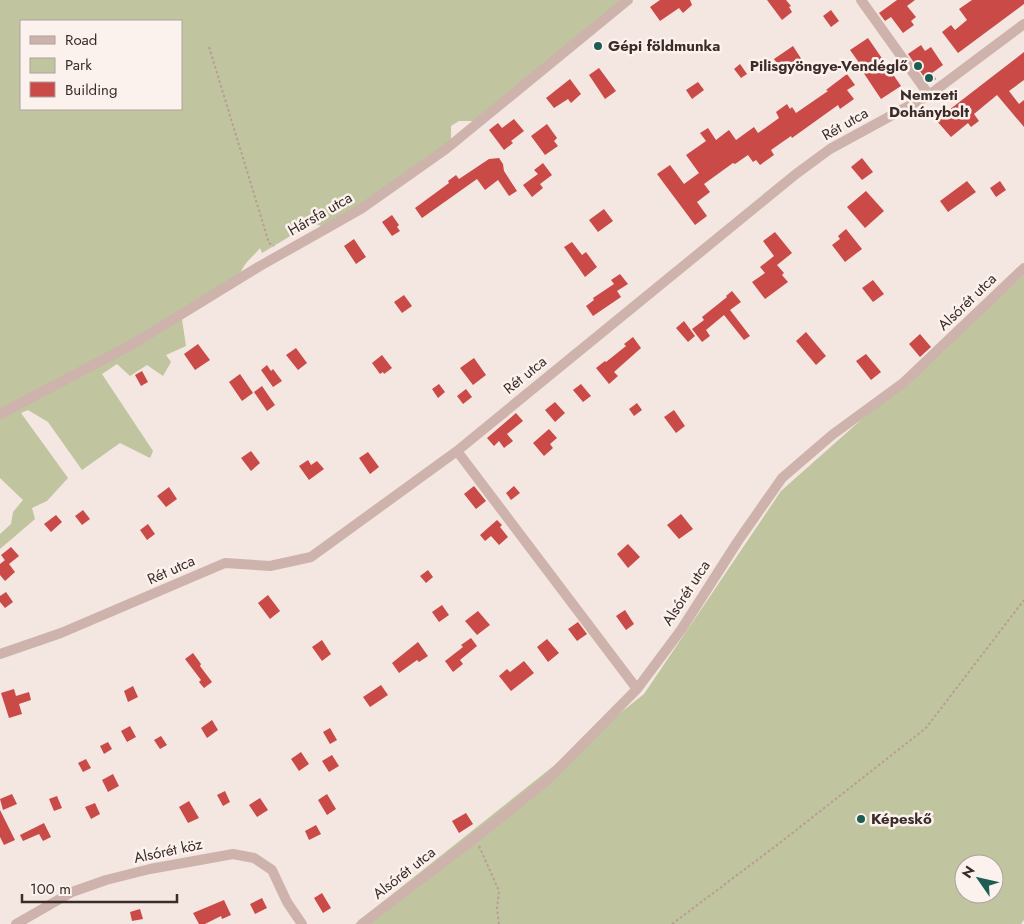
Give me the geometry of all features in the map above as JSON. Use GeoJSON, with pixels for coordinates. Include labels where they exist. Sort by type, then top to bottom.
{"type":"FeatureCollection","features":[{"type":"Feature","properties":{"kind":"street","name":"Hársfa utca"},"geometry":{"type":"LineString","coordinates":[[0,414],[134,344],[286,251],[361,209],[446,149],[628,0]]}},
{"type":"Feature","properties":{"kind":"street"},"geometry":{"type":"LineString","coordinates":[[861,0],[929,94]]}},
{"type":"Feature","properties":{"kind":"street","name":"Rét utca"},"geometry":{"type":"LineString","coordinates":[[0,654],[61,633],[225,563],[270,566],[311,557],[457,451],[796,174],[830,149],[929,94],[1024,24]]}},
{"type":"Feature","properties":{"kind":"street","name":"Alsórét utca"},"geometry":{"type":"LineString","coordinates":[[362,924],[546,781],[637,689],[681,630],[738,541],[782,478],[832,435],[903,384],[1024,268]]}},
{"type":"Feature","properties":{"kind":"street"},"geometry":{"type":"LineString","coordinates":[[457,451],[637,689]]}},
{"type":"Feature","properties":{"kind":"street","name":"Alsórét köz"},"geometry":{"type":"LineString","coordinates":[[16,924],[72,892],[106,880],[150,869],[233,854],[254,858],[272,870],[287,902],[302,924]]}},
{"type":"Feature","properties":{"kind":"path"},"geometry":{"type":"LineString","coordinates":[[209,47],[269,243],[286,251]]}},
{"type":"Feature","properties":{"kind":"path"},"geometry":{"type":"LineString","coordinates":[[672,924],[781,842],[926,728],[1024,600]]}},
{"type":"Feature","properties":{"kind":"path"},"geometry":{"type":"LineString","coordinates":[[475,838],[500,891],[497,909],[499,924]]}},
{"type":"Feature","properties":{"kind":"green space"},"geometry":{"type":"Polygon","coordinates":[[[0,0],[625,0],[474,121],[459,121],[451,126],[451,142],[328,228],[312,223],[262,253],[260,248],[245,265],[239,278],[181,313],[186,346],[166,355],[171,362],[163,376],[147,365],[130,376],[117,364],[102,374],[153,451],[150,458],[120,443],[82,470],[48,422],[28,410],[21,413],[68,478],[47,501],[32,508],[35,519],[0,549],[0,534],[11,524],[13,512],[23,500],[0,478],[0,0]]]}},
{"type":"Feature","properties":{"kind":"green space"},"geometry":{"type":"Polygon","coordinates":[[[1024,275],[1024,920],[1021,924],[355,924],[644,694],[781,491],[1024,275]]]}},
{"type":"Feature","properties":{"kind":"building"},"geometry":{"type":"Polygon","coordinates":[[[660,0],[690,0],[692,5],[683,13],[679,8],[660,21],[650,7],[660,0]]]}},
{"type":"Feature","properties":{"kind":"building"},"geometry":{"type":"Polygon","coordinates":[[[767,0],[786,0],[791,6],[789,7],[792,12],[782,20],[767,0]]]}},
{"type":"Feature","properties":{"kind":"building"},"geometry":{"type":"Polygon","coordinates":[[[897,0],[915,0],[907,6],[916,17],[911,21],[914,25],[903,33],[891,17],[885,21],[879,13],[897,0]]]}},
{"type":"Feature","properties":{"kind":"building"},"geometry":{"type":"Polygon","coordinates":[[[972,0],[1024,0],[1024,4],[958,53],[942,32],[951,25],[955,30],[967,20],[959,9],[972,0]]]}},
{"type":"Feature","properties":{"kind":"building"},"geometry":{"type":"Polygon","coordinates":[[[831,10],[839,21],[831,27],[823,16],[831,10]]]}},
{"type":"Feature","properties":{"kind":"building"},"geometry":{"type":"Polygon","coordinates":[[[868,38],[901,86],[881,99],[850,50],[868,38]]]}},
{"type":"Feature","properties":{"kind":"building"},"geometry":{"type":"Polygon","coordinates":[[[921,45],[925,51],[931,47],[943,65],[932,73],[936,79],[929,84],[908,54],[921,45]]]}},
{"type":"Feature","properties":{"kind":"building"},"geometry":{"type":"Polygon","coordinates":[[[793,46],[802,60],[784,74],[774,59],[793,46]]]}},
{"type":"Feature","properties":{"kind":"building"},"geometry":{"type":"Polygon","coordinates":[[[1024,52],[1024,80],[1009,91],[1019,104],[1024,100],[1024,127],[997,95],[974,114],[979,121],[971,127],[968,123],[951,137],[936,120],[1024,52]]]}},
{"type":"Feature","properties":{"kind":"building"},"geometry":{"type":"Polygon","coordinates":[[[740,64],[747,74],[741,78],[734,69],[740,64]]]}},
{"type":"Feature","properties":{"kind":"building"},"geometry":{"type":"Polygon","coordinates":[[[599,68],[616,91],[605,99],[589,75],[599,68]]]}},
{"type":"Feature","properties":{"kind":"building"},"geometry":{"type":"Polygon","coordinates":[[[847,74],[855,85],[847,90],[854,99],[840,109],[838,105],[792,138],[791,136],[771,150],[774,155],[760,165],[756,160],[753,162],[748,155],[735,164],[733,163],[704,184],[710,192],[697,202],[707,216],[695,225],[657,174],[670,165],[684,184],[699,173],[686,155],[706,141],[700,133],[708,128],[716,140],[729,130],[736,140],[754,127],[758,133],[779,118],[776,112],[787,104],[796,113],[828,91],[826,90],[847,74]]]}},
{"type":"Feature","properties":{"kind":"building"},"geometry":{"type":"Polygon","coordinates":[[[570,79],[581,94],[571,103],[568,99],[554,108],[546,98],[570,79]]]}},
{"type":"Feature","properties":{"kind":"building"},"geometry":{"type":"Polygon","coordinates":[[[698,82],[704,90],[692,99],[686,90],[698,82]]]}},
{"type":"Feature","properties":{"kind":"building"},"geometry":{"type":"Polygon","coordinates":[[[514,119],[524,131],[511,141],[513,143],[504,150],[489,130],[498,123],[502,128],[514,119]]]}},
{"type":"Feature","properties":{"kind":"building"},"geometry":{"type":"Polygon","coordinates":[[[547,124],[557,138],[554,141],[558,146],[545,155],[531,136],[547,124]]]}},
{"type":"Feature","properties":{"kind":"building"},"geometry":{"type":"Polygon","coordinates":[[[499,158],[503,164],[504,171],[517,191],[509,196],[498,180],[485,190],[477,179],[422,218],[415,208],[449,183],[448,181],[456,175],[459,179],[489,159],[499,158]]]}},
{"type":"Feature","properties":{"kind":"building"},"geometry":{"type":"Polygon","coordinates":[[[862,158],[873,172],[862,180],[851,167],[862,158]]]}},
{"type":"Feature","properties":{"kind":"building"},"geometry":{"type":"Polygon","coordinates":[[[543,163],[552,175],[540,184],[543,188],[532,197],[523,185],[538,174],[534,170],[543,163]]]}},
{"type":"Feature","properties":{"kind":"building"},"geometry":{"type":"Polygon","coordinates":[[[967,181],[976,192],[948,212],[940,201],[967,181]]]}},
{"type":"Feature","properties":{"kind":"building"},"geometry":{"type":"Polygon","coordinates":[[[1000,181],[1006,190],[996,197],[990,188],[1000,181]]]}},
{"type":"Feature","properties":{"kind":"building"},"geometry":{"type":"Polygon","coordinates":[[[866,191],[884,211],[865,228],[847,207],[866,191]]]}},
{"type":"Feature","properties":{"kind":"building"},"geometry":{"type":"Polygon","coordinates":[[[604,209],[613,221],[598,232],[589,220],[604,209]]]}},
{"type":"Feature","properties":{"kind":"building"},"geometry":{"type":"Polygon","coordinates":[[[392,215],[399,225],[397,227],[400,231],[392,236],[382,222],[392,215]]]}},
{"type":"Feature","properties":{"kind":"building"},"geometry":{"type":"Polygon","coordinates":[[[846,229],[862,249],[845,262],[832,245],[840,239],[838,236],[846,229]]]}},
{"type":"Feature","properties":{"kind":"building"},"geometry":{"type":"Polygon","coordinates":[[[775,232],[792,253],[777,265],[784,273],[782,275],[788,282],[765,299],[752,282],[765,273],[760,267],[774,256],[763,241],[775,232]]]}},
{"type":"Feature","properties":{"kind":"building"},"geometry":{"type":"Polygon","coordinates":[[[354,239],[366,257],[356,264],[344,246],[354,239]]]}},
{"type":"Feature","properties":{"kind":"building"},"geometry":{"type":"Polygon","coordinates":[[[572,242],[582,255],[586,252],[597,267],[585,277],[564,247],[572,242]]]}},
{"type":"Feature","properties":{"kind":"building"},"geometry":{"type":"Polygon","coordinates":[[[620,274],[628,284],[617,291],[621,297],[593,316],[586,306],[594,300],[593,298],[614,284],[611,280],[620,274]]]}},
{"type":"Feature","properties":{"kind":"building"},"geometry":{"type":"Polygon","coordinates":[[[873,280],[884,294],[873,302],[862,288],[873,280]]]}},
{"type":"Feature","properties":{"kind":"building"},"geometry":{"type":"Polygon","coordinates":[[[732,291],[741,302],[730,310],[750,336],[744,340],[724,315],[706,330],[710,336],[702,342],[692,329],[704,320],[702,317],[732,291]]]}},
{"type":"Feature","properties":{"kind":"building"},"geometry":{"type":"Polygon","coordinates":[[[404,295],[412,306],[402,313],[394,302],[404,295]]]}},
{"type":"Feature","properties":{"kind":"building"},"geometry":{"type":"Polygon","coordinates":[[[684,321],[695,336],[688,342],[676,328],[684,321]]]}},
{"type":"Feature","properties":{"kind":"building"},"geometry":{"type":"Polygon","coordinates":[[[806,332],[826,356],[816,365],[796,341],[806,332]]]}},
{"type":"Feature","properties":{"kind":"building"},"geometry":{"type":"Polygon","coordinates":[[[920,334],[931,347],[920,357],[909,344],[920,334]]]}},
{"type":"Feature","properties":{"kind":"building"},"geometry":{"type":"Polygon","coordinates":[[[633,337],[641,348],[614,372],[618,376],[609,384],[596,368],[626,346],[624,344],[633,337]]]}},
{"type":"Feature","properties":{"kind":"building"},"geometry":{"type":"Polygon","coordinates":[[[198,344],[210,360],[195,370],[184,354],[198,344]]]}},
{"type":"Feature","properties":{"kind":"building"},"geometry":{"type":"Polygon","coordinates":[[[296,348],[307,363],[298,370],[286,355],[296,348]]]}},
{"type":"Feature","properties":{"kind":"building"},"geometry":{"type":"Polygon","coordinates":[[[866,354],[881,372],[871,380],[856,361],[866,354]]]}},
{"type":"Feature","properties":{"kind":"building"},"geometry":{"type":"Polygon","coordinates":[[[382,355],[392,368],[384,374],[383,372],[380,374],[372,363],[382,355]]]}},
{"type":"Feature","properties":{"kind":"building"},"geometry":{"type":"Polygon","coordinates":[[[474,358],[486,375],[473,385],[460,368],[474,358]]]}},
{"type":"Feature","properties":{"kind":"building"},"geometry":{"type":"Polygon","coordinates":[[[267,365],[271,371],[273,369],[282,381],[273,387],[261,370],[267,365]]]}},
{"type":"Feature","properties":{"kind":"building"},"geometry":{"type":"Polygon","coordinates":[[[142,371],[148,382],[141,386],[135,375],[142,371]]]}},
{"type":"Feature","properties":{"kind":"building"},"geometry":{"type":"Polygon","coordinates":[[[240,374],[253,393],[242,401],[229,382],[240,374]]]}},
{"type":"Feature","properties":{"kind":"building"},"geometry":{"type":"Polygon","coordinates":[[[439,384],[445,392],[438,398],[432,389],[439,384]]]}},
{"type":"Feature","properties":{"kind":"building"},"geometry":{"type":"Polygon","coordinates":[[[581,384],[591,396],[583,402],[573,390],[581,384]]]}},
{"type":"Feature","properties":{"kind":"building"},"geometry":{"type":"Polygon","coordinates":[[[262,386],[275,405],[267,411],[254,392],[262,386]]]}},
{"type":"Feature","properties":{"kind":"building"},"geometry":{"type":"Polygon","coordinates":[[[466,389],[472,397],[463,404],[457,396],[466,389]]]}},
{"type":"Feature","properties":{"kind":"building"},"geometry":{"type":"Polygon","coordinates":[[[555,402],[565,413],[555,422],[545,410],[555,402]]]}},
{"type":"Feature","properties":{"kind":"building"},"geometry":{"type":"Polygon","coordinates":[[[637,403],[642,410],[634,416],[629,409],[637,403]]]}},
{"type":"Feature","properties":{"kind":"building"},"geometry":{"type":"Polygon","coordinates":[[[674,410],[685,426],[676,433],[664,417],[674,410]]]}},
{"type":"Feature","properties":{"kind":"building"},"geometry":{"type":"Polygon","coordinates":[[[516,413],[523,421],[507,434],[513,441],[504,448],[499,441],[494,446],[487,438],[516,413]]]}},
{"type":"Feature","properties":{"kind":"building"},"geometry":{"type":"Polygon","coordinates":[[[549,429],[557,438],[550,444],[553,448],[544,456],[533,443],[549,429]]]}},
{"type":"Feature","properties":{"kind":"building"},"geometry":{"type":"Polygon","coordinates":[[[251,451],[260,463],[251,471],[241,458],[251,451]]]}},
{"type":"Feature","properties":{"kind":"building"},"geometry":{"type":"Polygon","coordinates":[[[368,452],[379,467],[370,474],[359,458],[368,452]]]}},
{"type":"Feature","properties":{"kind":"building"},"geometry":{"type":"Polygon","coordinates":[[[308,460],[311,465],[317,461],[324,469],[309,480],[299,466],[308,460]]]}},
{"type":"Feature","properties":{"kind":"building"},"geometry":{"type":"Polygon","coordinates":[[[474,486],[486,501],[476,509],[464,494],[474,486]]]}},
{"type":"Feature","properties":{"kind":"building"},"geometry":{"type":"Polygon","coordinates":[[[514,486],[520,493],[511,500],[506,493],[514,486]]]}},
{"type":"Feature","properties":{"kind":"building"},"geometry":{"type":"Polygon","coordinates":[[[169,487],[177,499],[166,507],[157,496],[169,487]]]}},
{"type":"Feature","properties":{"kind":"building"},"geometry":{"type":"Polygon","coordinates":[[[83,510],[90,519],[82,525],[75,516],[83,510]]]}},
{"type":"Feature","properties":{"kind":"building"},"geometry":{"type":"Polygon","coordinates":[[[681,514],[693,529],[679,539],[667,525],[681,514]]]}},
{"type":"Feature","properties":{"kind":"building"},"geometry":{"type":"Polygon","coordinates":[[[56,515],[62,522],[51,532],[44,524],[56,515]]]}},
{"type":"Feature","properties":{"kind":"building"},"geometry":{"type":"Polygon","coordinates":[[[497,520],[508,537],[499,545],[491,536],[485,541],[480,535],[497,520]]]}},
{"type":"Feature","properties":{"kind":"building"},"geometry":{"type":"Polygon","coordinates":[[[148,524],[155,534],[147,540],[140,530],[148,524]]]}},
{"type":"Feature","properties":{"kind":"building"},"geometry":{"type":"Polygon","coordinates":[[[628,544],[640,557],[628,568],[617,554],[628,544]]]}},
{"type":"Feature","properties":{"kind":"building"},"geometry":{"type":"Polygon","coordinates":[[[11,547],[19,556],[9,564],[15,572],[5,581],[0,575],[0,564],[5,560],[1,555],[11,547]]]}},
{"type":"Feature","properties":{"kind":"building"},"geometry":{"type":"Polygon","coordinates":[[[428,570],[433,577],[426,583],[420,576],[428,570]]]}},
{"type":"Feature","properties":{"kind":"building"},"geometry":{"type":"Polygon","coordinates":[[[6,592],[13,602],[5,608],[0,602],[0,596],[6,592]]]}},
{"type":"Feature","properties":{"kind":"building"},"geometry":{"type":"Polygon","coordinates":[[[268,595],[280,611],[270,619],[258,603],[268,595]]]}},
{"type":"Feature","properties":{"kind":"building"},"geometry":{"type":"Polygon","coordinates":[[[442,605],[449,615],[439,622],[432,612],[442,605]]]}},
{"type":"Feature","properties":{"kind":"building"},"geometry":{"type":"Polygon","coordinates":[[[625,610],[634,624],[626,630],[616,616],[625,610]]]}},
{"type":"Feature","properties":{"kind":"building"},"geometry":{"type":"Polygon","coordinates":[[[478,611],[490,625],[477,635],[465,621],[478,611]]]}},
{"type":"Feature","properties":{"kind":"building"},"geometry":{"type":"Polygon","coordinates":[[[578,622],[587,634],[577,641],[568,629],[578,622]]]}},
{"type":"Feature","properties":{"kind":"building"},"geometry":{"type":"Polygon","coordinates":[[[471,638],[477,646],[460,660],[463,664],[453,672],[445,661],[471,638]]]}},
{"type":"Feature","properties":{"kind":"building"},"geometry":{"type":"Polygon","coordinates":[[[547,639],[559,653],[548,662],[537,647],[547,639]]]}},
{"type":"Feature","properties":{"kind":"building"},"geometry":{"type":"Polygon","coordinates":[[[322,640],[331,654],[322,661],[312,647],[322,640]]]}},
{"type":"Feature","properties":{"kind":"building"},"geometry":{"type":"Polygon","coordinates":[[[418,642],[428,656],[419,662],[417,660],[399,673],[392,663],[418,642]]]}},
{"type":"Feature","properties":{"kind":"building"},"geometry":{"type":"Polygon","coordinates":[[[193,653],[212,682],[204,688],[199,682],[201,680],[185,659],[193,653]]]}},
{"type":"Feature","properties":{"kind":"building"},"geometry":{"type":"Polygon","coordinates":[[[524,661],[534,673],[511,691],[499,676],[507,669],[510,672],[524,661]]]}},
{"type":"Feature","properties":{"kind":"building"},"geometry":{"type":"Polygon","coordinates":[[[381,685],[388,695],[370,707],[363,697],[381,685]]]}},
{"type":"Feature","properties":{"kind":"building"},"geometry":{"type":"Polygon","coordinates":[[[133,686],[138,697],[128,702],[124,691],[133,686]]]}},
{"type":"Feature","properties":{"kind":"building"},"geometry":{"type":"Polygon","coordinates":[[[14,689],[16,696],[29,692],[31,700],[19,704],[22,714],[9,718],[1,693],[14,689]]]}},
{"type":"Feature","properties":{"kind":"building"},"geometry":{"type":"Polygon","coordinates":[[[212,720],[218,730],[207,738],[201,728],[212,720]]]}},
{"type":"Feature","properties":{"kind":"building"},"geometry":{"type":"Polygon","coordinates":[[[130,726],[136,737],[127,742],[121,731],[130,726]]]}},
{"type":"Feature","properties":{"kind":"building"},"geometry":{"type":"Polygon","coordinates":[[[330,728],[337,740],[330,744],[323,732],[330,728]]]}},
{"type":"Feature","properties":{"kind":"building"},"geometry":{"type":"Polygon","coordinates":[[[161,736],[167,745],[160,749],[154,740],[161,736]]]}},
{"type":"Feature","properties":{"kind":"building"},"geometry":{"type":"Polygon","coordinates":[[[108,742],[112,749],[104,754],[100,746],[108,742]]]}},
{"type":"Feature","properties":{"kind":"building"},"geometry":{"type":"Polygon","coordinates":[[[301,752],[309,764],[299,771],[291,759],[301,752]]]}},
{"type":"Feature","properties":{"kind":"building"},"geometry":{"type":"Polygon","coordinates":[[[332,755],[339,766],[329,772],[322,761],[332,755]]]}},
{"type":"Feature","properties":{"kind":"building"},"geometry":{"type":"Polygon","coordinates":[[[86,759],[91,768],[83,772],[78,763],[86,759]]]}},
{"type":"Feature","properties":{"kind":"building"},"geometry":{"type":"Polygon","coordinates":[[[113,774],[119,786],[108,792],[102,780],[113,774]]]}},
{"type":"Feature","properties":{"kind":"building"},"geometry":{"type":"Polygon","coordinates":[[[225,791],[230,802],[223,806],[217,795],[225,791]]]}},
{"type":"Feature","properties":{"kind":"building"},"geometry":{"type":"Polygon","coordinates":[[[12,794],[17,804],[3,810],[0,799],[12,794]]]}},
{"type":"Feature","properties":{"kind":"building"},"geometry":{"type":"Polygon","coordinates":[[[327,794],[336,809],[327,815],[318,800],[327,794]]]}},
{"type":"Feature","properties":{"kind":"building"},"geometry":{"type":"Polygon","coordinates":[[[57,796],[62,808],[54,811],[49,799],[57,796]]]}},
{"type":"Feature","properties":{"kind":"building"},"geometry":{"type":"Polygon","coordinates":[[[260,798],[268,810],[257,817],[249,805],[260,798]]]}},
{"type":"Feature","properties":{"kind":"building"},"geometry":{"type":"Polygon","coordinates":[[[189,801],[199,818],[188,823],[179,807],[189,801]]]}},
{"type":"Feature","properties":{"kind":"building"},"geometry":{"type":"Polygon","coordinates":[[[95,803],[100,814],[91,819],[85,807],[95,803]]]}},
{"type":"Feature","properties":{"kind":"building"},"geometry":{"type":"Polygon","coordinates":[[[0,810],[15,840],[4,845],[0,837],[0,810]]]}},
{"type":"Feature","properties":{"kind":"building"},"geometry":{"type":"Polygon","coordinates":[[[466,813],[473,824],[459,833],[452,821],[466,813]]]}},
{"type":"Feature","properties":{"kind":"building"},"geometry":{"type":"Polygon","coordinates":[[[44,823],[51,837],[43,841],[39,834],[23,841],[20,835],[44,823]]]}},
{"type":"Feature","properties":{"kind":"building"},"geometry":{"type":"Polygon","coordinates":[[[316,825],[321,834],[309,840],[305,831],[316,825]]]}},
{"type":"Feature","properties":{"kind":"building"},"geometry":{"type":"Polygon","coordinates":[[[322,893],[331,908],[323,913],[314,898],[322,893]]]}},
{"type":"Feature","properties":{"kind":"building"},"geometry":{"type":"Polygon","coordinates":[[[262,898],[267,908],[255,914],[250,904],[262,898]]]}},
{"type":"Feature","properties":{"kind":"building"},"geometry":{"type":"Polygon","coordinates":[[[224,900],[231,915],[222,919],[221,916],[205,924],[199,924],[193,913],[224,900]]]}},
{"type":"Feature","properties":{"kind":"building"},"geometry":{"type":"Polygon","coordinates":[[[140,909],[143,919],[132,921],[130,912],[140,909]]]}},
{"type":"Feature","properties":{"kind":"place","name":"Gépi földmunka"},"geometry":{"type":"Point","coordinates":[598,46]}},
{"type":"Feature","properties":{"kind":"place","name":"Pilisgyöngye-Vendéglő"},"geometry":{"type":"Point","coordinates":[918,66]}},
{"type":"Feature","properties":{"kind":"place","name":"Nemzeti Dohánybolt"},"geometry":{"type":"Point","coordinates":[929,78]}},
{"type":"Feature","properties":{"kind":"place","name":"Képeskő"},"geometry":{"type":"Point","coordinates":[861,819]}}]}
